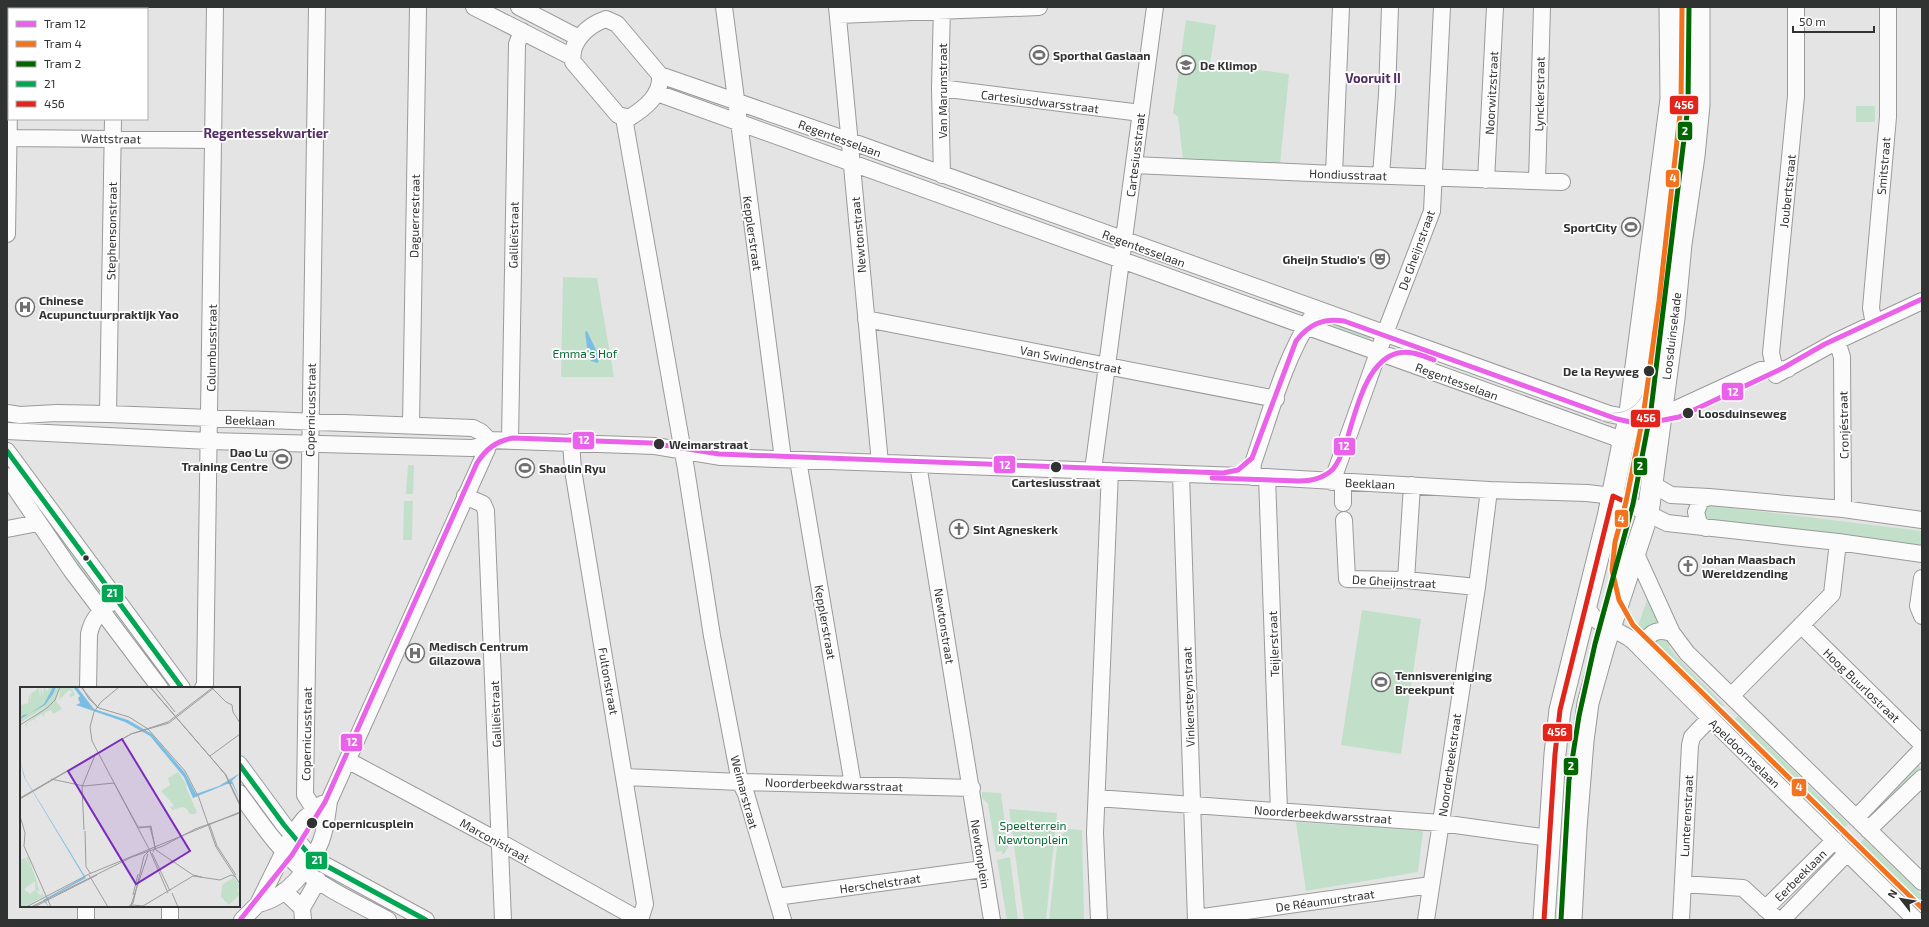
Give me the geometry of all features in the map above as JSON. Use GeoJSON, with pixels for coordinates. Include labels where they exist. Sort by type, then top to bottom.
{"type":"FeatureCollection","features":[{"type":"Feature","properties":{"kind":"main road"},"geometry":{"type":"LineString","coordinates":[[1544,920],[1555,754],[1560,710],[1613,496],[1623,443],[1630,418],[1671,99],[1670,7]]}},
{"type":"Feature","properties":{"kind":"main road","name":"Loosduinsekade"},"geometry":{"type":"LineString","coordinates":[[1571,920],[1583,741],[1588,703],[1610,629],[1636,554],[1648,513],[1653,480],[1674,318],[1681,244],[1694,156],[1699,105],[1699,7]]}},
{"type":"Feature","properties":{"kind":"street","name":"Columbusstraat"},"geometry":{"type":"LineString","coordinates":[[204,687],[205,685],[215,7]]}},
{"type":"Feature","properties":{"kind":"street","name":"Copernicusstraat"},"geometry":{"type":"LineString","coordinates":[[314,809],[305,795],[317,7]]}},
{"type":"Feature","properties":{"kind":"street","name":"Daguerrestraat"},"geometry":{"type":"LineString","coordinates":[[411,425],[418,7]]}},
{"type":"Feature","properties":{"kind":"street"},"geometry":{"type":"LineString","coordinates":[[474,7],[572,57]]}},
{"type":"Feature","properties":{"kind":"street"},"geometry":{"type":"LineString","coordinates":[[519,7],[579,38]]}},
{"type":"Feature","properties":{"kind":"street","name":"Kepplerstraat"},"geometry":{"type":"LineString","coordinates":[[724,7],[783,459]]}},
{"type":"Feature","properties":{"kind":"street"},"geometry":{"type":"LineString","coordinates":[[837,11],[1039,7]]}},
{"type":"Feature","properties":{"kind":"street","name":"Cartesiusstraat"},"geometry":{"type":"LineString","coordinates":[[1093,470],[1121,260],[1125,241],[1155,7]]}},
{"type":"Feature","properties":{"kind":"street"},"geometry":{"type":"LineString","coordinates":[[1334,174],[1342,7]]}},
{"type":"Feature","properties":{"kind":"street"},"geometry":{"type":"LineString","coordinates":[[1381,176],[1387,94],[1390,7]]}},
{"type":"Feature","properties":{"kind":"street","name":"De Gheijnstraat"},"geometry":{"type":"LineString","coordinates":[[1343,503],[1338,482],[1378,353],[1429,221],[1433,203],[1442,7]]}},
{"type":"Feature","properties":{"kind":"street","name":"Noorwitzstraat"},"geometry":{"type":"LineString","coordinates":[[1486,180],[1495,7]]}},
{"type":"Feature","properties":{"kind":"street","name":"Lynckerstraat"},"geometry":{"type":"LineString","coordinates":[[1537,181],[1542,7]]}},
{"type":"Feature","properties":{"kind":"street","name":"Joubertstraat"},"geometry":{"type":"LineString","coordinates":[[1777,366],[1796,96],[1796,7]]}},
{"type":"Feature","properties":{"kind":"street","name":"Smitstraat"},"geometry":{"type":"LineString","coordinates":[[1874,324],[1871,308],[1888,117],[1888,7]]}},
{"type":"Feature","properties":{"kind":"street","name":"Van Marumstraat"},"geometry":{"type":"LineString","coordinates":[[942,9],[940,88],[942,175]]}},
{"type":"Feature","properties":{"kind":"street","name":"Newtonstraat"},"geometry":{"type":"LineString","coordinates":[[837,11],[880,463]]}},
{"type":"Feature","properties":{"kind":"street"},"geometry":{"type":"LineString","coordinates":[[605,13],[617,24],[660,75],[658,93],[633,115],[624,118],[618,115],[594,88],[573,62],[572,57],[572,51],[579,38],[605,13]]}},
{"type":"Feature","properties":{"kind":"street","name":"Galileïstraat"},"geometry":{"type":"LineString","coordinates":[[510,440],[516,44],[522,31]]}},
{"type":"Feature","properties":{"kind":"street","name":"Regentesselaan"},"geometry":{"type":"LineString","coordinates":[[660,75],[736,100],[1573,402],[1608,414],[1630,418],[1673,422],[1777,366],[1837,341],[1922,301]]}},
{"type":"Feature","properties":{"kind":"street","name":"Cartesiusdwarsstraat"},"geometry":{"type":"LineString","coordinates":[[940,88],[1141,113]]}},
{"type":"Feature","properties":{"kind":"street","name":"Regentesselaan"},"geometry":{"type":"LineString","coordinates":[[658,93],[1614,437],[1623,443]]}},
{"type":"Feature","properties":{"kind":"street","name":"Weimarstraat"},"geometry":{"type":"LineString","coordinates":[[624,118],[712,636],[740,782],[746,794],[783,920]]}},
{"type":"Feature","properties":{"kind":"street"},"geometry":{"type":"LineString","coordinates":[[7,234],[9,120]]}},
{"type":"Feature","properties":{"kind":"street","name":"Stephensonstraat"},"geometry":{"type":"LineString","coordinates":[[108,414],[113,120]]}},
{"type":"Feature","properties":{"kind":"street","name":"Wattstraat"},"geometry":{"type":"LineString","coordinates":[[8,138],[214,140]]}},
{"type":"Feature","properties":{"kind":"street","name":"Hondiusstraat"},"geometry":{"type":"LineString","coordinates":[[1134,165],[1562,182]]}},
{"type":"Feature","properties":{"kind":"street","name":"Teijlerstraat"},"geometry":{"type":"LineString","coordinates":[[1279,810],[1260,477],[1253,463],[1296,343],[1316,310]]}},
{"type":"Feature","properties":{"kind":"street","name":"Van Swindenstraat"},"geometry":{"type":"LineString","coordinates":[[866,319],[1276,399]]}},
{"type":"Feature","properties":{"kind":"street","name":"Cronjéstraat"},"geometry":{"type":"LineString","coordinates":[[1837,341],[1842,357],[1843,509]]}},
{"type":"Feature","properties":{"kind":"street","name":"Beeklaan"},"geometry":{"type":"LineString","coordinates":[[7,413],[20,415],[57,413],[108,414],[473,428],[481,432],[489,440]]}},
{"type":"Feature","properties":{"kind":"street"},"geometry":{"type":"LineString","coordinates":[[1630,418],[1641,429],[1648,440],[1650,466],[1653,480],[1671,495],[1709,496],[1843,509],[1922,520]]}},
{"type":"Feature","properties":{"kind":"street","name":"Beeklaan"},"geometry":{"type":"LineString","coordinates":[[7,431],[209,441],[472,448],[481,446],[489,440],[578,443],[609,434],[663,437],[671,441],[681,450],[721,457],[1260,477],[1613,496],[1648,513]]}},
{"type":"Feature","properties":{"kind":"street"},"geometry":{"type":"LineString","coordinates":[[258,904],[268,902],[284,891],[308,864],[321,840],[329,802],[349,761],[487,449],[489,440]]}},
{"type":"Feature","properties":{"kind":"street","name":"Fultonstraat"},"geometry":{"type":"LineString","coordinates":[[578,443],[573,470],[625,776],[645,904],[640,920]]}},
{"type":"Feature","properties":{"kind":"street"},"geometry":{"type":"LineString","coordinates":[[7,452],[181,687]]}},
{"type":"Feature","properties":{"kind":"street","name":"Kepplerstraat"},"geometry":{"type":"LineString","coordinates":[[798,460],[853,785]]}},
{"type":"Feature","properties":{"kind":"street","name":"Newtonstraat"},"geometry":{"type":"LineString","coordinates":[[918,464],[972,788]]}},
{"type":"Feature","properties":{"kind":"street"},"geometry":{"type":"LineString","coordinates":[[1099,920],[1095,833],[1110,471]]}},
{"type":"Feature","properties":{"kind":"street","name":"Vinkensteynstraat"},"geometry":{"type":"LineString","coordinates":[[1181,474],[1196,919]]}},
{"type":"Feature","properties":{"kind":"street"},"geometry":{"type":"LineString","coordinates":[[7,476],[33,513],[38,523],[159,687]]}},
{"type":"Feature","properties":{"kind":"street","name":"Beeklaan"},"geometry":{"type":"LineString","coordinates":[[1406,580],[1412,485]]}},
{"type":"Feature","properties":{"kind":"street","name":"Noorderbeekstraat"},"geometry":{"type":"LineString","coordinates":[[1426,920],[1477,587],[1490,490]]}},
{"type":"Feature","properties":{"kind":"street","name":"Galileïstraat"},"geometry":{"type":"LineString","coordinates":[[466,496],[483,504],[486,511],[503,920]]}},
{"type":"Feature","properties":{"kind":"street"},"geometry":{"type":"LineString","coordinates":[[1706,528],[1699,524],[1696,512],[1701,500],[1709,496]]}},
{"type":"Feature","properties":{"kind":"street"},"geometry":{"type":"LineString","coordinates":[[1648,513],[1667,523],[1838,542],[1922,554]]}},
{"type":"Feature","properties":{"kind":"street","name":"De Gheijnstraat"},"geometry":{"type":"LineString","coordinates":[[1344,520],[1346,579],[1406,580],[1477,587]]}},
{"type":"Feature","properties":{"kind":"street"},"geometry":{"type":"LineString","coordinates":[[7,528],[38,523]]}},
{"type":"Feature","properties":{"kind":"street"},"geometry":{"type":"LineString","coordinates":[[1731,696],[1832,594],[1838,542]]}},
{"type":"Feature","properties":{"kind":"street"},"geometry":{"type":"LineString","coordinates":[[1636,554],[1672,633],[1687,653],[1922,882]]}},
{"type":"Feature","properties":{"kind":"street"},"geometry":{"type":"LineString","coordinates":[[1922,578],[1918,606],[1922,616]]}},
{"type":"Feature","properties":{"kind":"street"},"geometry":{"type":"LineString","coordinates":[[88,687],[89,634],[95,617],[116,599]]}},
{"type":"Feature","properties":{"kind":"street","name":"Apeldoornselaan"},"geometry":{"type":"LineString","coordinates":[[1586,603],[1590,615],[1596,621],[1628,638],[1644,652],[1916,920]]}},
{"type":"Feature","properties":{"kind":"street","name":"Hoog Buurlostraat"},"geometry":{"type":"LineString","coordinates":[[1801,625],[1922,744]]}},
{"type":"Feature","properties":{"kind":"street"},"geometry":{"type":"LineString","coordinates":[[1644,652],[1644,644],[1650,634],[1661,630],[1672,633]]}},
{"type":"Feature","properties":{"kind":"street","name":"Lunterenstraat"},"geometry":{"type":"LineString","coordinates":[[1681,920],[1690,745],[1692,737],[1710,718]]}},
{"type":"Feature","properties":{"kind":"street"},"geometry":{"type":"LineString","coordinates":[[1856,818],[1922,749]]}},
{"type":"Feature","properties":{"kind":"street","name":"Marconistraat"},"geometry":{"type":"LineString","coordinates":[[349,761],[500,842],[640,920]]}},
{"type":"Feature","properties":{"kind":"street"},"geometry":{"type":"LineString","coordinates":[[240,765],[292,835],[308,864],[315,886],[302,914],[284,891]]}},
{"type":"Feature","properties":{"kind":"street","name":"Noorderbeekdwarsstraat"},"geometry":{"type":"LineString","coordinates":[[625,776],[740,782],[972,788]]}},
{"type":"Feature","properties":{"kind":"street"},"geometry":{"type":"LineString","coordinates":[[1868,830],[1876,824],[1922,778]]}},
{"type":"Feature","properties":{"kind":"street","name":"Newtonplein"},"geometry":{"type":"LineString","coordinates":[[972,788],[983,870],[992,920]]}},
{"type":"Feature","properties":{"kind":"street"},"geometry":{"type":"LineString","coordinates":[[240,794],[283,851],[426,920]]}},
{"type":"Feature","properties":{"kind":"street","name":"Noorderbeekdwarsstraat"},"geometry":{"type":"LineString","coordinates":[[1097,798],[1279,810],[1441,823],[1549,838]]}},
{"type":"Feature","properties":{"kind":"street"},"geometry":{"type":"LineString","coordinates":[[242,920],[258,904],[292,835],[314,809],[329,802]]}},
{"type":"Feature","properties":{"kind":"street","name":"Eerbeeklaan"},"geometry":{"type":"LineString","coordinates":[[1765,909],[1834,840]]}},
{"type":"Feature","properties":{"kind":"street","name":"Eerbeeklaan"},"geometry":{"type":"LineString","coordinates":[[1782,920],[1847,853]]}},
{"type":"Feature","properties":{"kind":"street","name":"Herschelstraat"},"geometry":{"type":"LineString","coordinates":[[776,897],[983,870]]}},
{"type":"Feature","properties":{"kind":"street"},"geometry":{"type":"LineString","coordinates":[[1683,884],[1743,888],[1778,920]]}},
{"type":"Feature","properties":{"kind":"street"},"geometry":{"type":"LineString","coordinates":[[315,886],[388,920]]}},
{"type":"Feature","properties":{"kind":"street","name":"De Réaumurstraat"},"geometry":{"type":"LineString","coordinates":[[1196,919],[1431,886]]}},
{"type":"Feature","properties":{"kind":"street"},"geometry":{"type":"LineString","coordinates":[[86,907],[86,920]]}},
{"type":"Feature","properties":{"kind":"street"},"geometry":{"type":"LineString","coordinates":[[170,907],[170,920]]}},
{"type":"Feature","properties":{"kind":"green space"},"geometry":{"type":"Polygon","coordinates":[[[1186,20],[1216,25],[1210,64],[1289,74],[1280,165],[1183,159],[1178,117],[1173,113],[1186,20]]]}},
{"type":"Feature","properties":{"kind":"green space"},"geometry":{"type":"Polygon","coordinates":[[[1856,106],[1875,106],[1875,122],[1856,122],[1856,106]]]}},
{"type":"Feature","properties":{"kind":"green space","name":"Emma's Hof"},"geometry":{"type":"Polygon","coordinates":[[[563,277],[597,278],[614,377],[561,377],[563,277]]]}},
{"type":"Feature","properties":{"kind":"green space"},"geometry":{"type":"Polygon","coordinates":[[[1331,320],[1372,333],[1367,346],[1319,323],[1331,320]]]}},
{"type":"Feature","properties":{"kind":"green space"},"geometry":{"type":"Polygon","coordinates":[[[408,465],[414,465],[413,494],[406,494],[408,465]]]}},
{"type":"Feature","properties":{"kind":"green space"},"geometry":{"type":"Polygon","coordinates":[[[404,501],[413,501],[412,540],[403,540],[404,501]]]}},
{"type":"Feature","properties":{"kind":"green space"},"geometry":{"type":"Polygon","coordinates":[[[1707,505],[1922,531],[1922,545],[1704,521],[1705,507],[1707,505]]]}},
{"type":"Feature","properties":{"kind":"green space"},"geometry":{"type":"Polygon","coordinates":[[[45,509],[102,591],[99,593],[38,513],[45,509]]]}},
{"type":"Feature","properties":{"kind":"green space"},"geometry":{"type":"Polygon","coordinates":[[[1649,594],[1661,622],[1639,640],[1634,637],[1649,594]]]}},
{"type":"Feature","properties":{"kind":"green space","name":"Tennisvereniging Breekpunt"},"geometry":{"type":"Polygon","coordinates":[[[1362,610],[1421,619],[1401,754],[1341,745],[1362,610]]]}},
{"type":"Feature","properties":{"kind":"green space"},"geometry":{"type":"Polygon","coordinates":[[[1657,634],[1669,641],[1669,647],[1675,655],[1724,705],[1716,712],[1665,661],[1652,652],[1650,639],[1657,634]]]}},
{"type":"Feature","properties":{"kind":"green space"},"geometry":{"type":"Polygon","coordinates":[[[1738,716],[1848,824],[1840,832],[1730,723],[1738,716]]]}},
{"type":"Feature","properties":{"kind":"green space"},"geometry":{"type":"Polygon","coordinates":[[[1916,762],[1922,770],[1881,812],[1874,804],[1916,762]]]}},
{"type":"Feature","properties":{"kind":"green space"},"geometry":{"type":"Polygon","coordinates":[[[982,792],[1001,793],[1008,847],[1004,854],[1002,854],[1002,851],[996,852],[988,804],[982,798],[982,792]]]}},
{"type":"Feature","properties":{"kind":"green space","name":"Speelterrein Newtonplein"},"geometry":{"type":"Polygon","coordinates":[[[1009,809],[1057,813],[1046,920],[1024,920],[1009,809]]]}},
{"type":"Feature","properties":{"kind":"green space"},"geometry":{"type":"Polygon","coordinates":[[[1296,822],[1423,831],[1418,872],[1306,891],[1296,822]]]}},
{"type":"Feature","properties":{"kind":"green space"},"geometry":{"type":"Polygon","coordinates":[[[1068,829],[1082,830],[1084,920],[1049,920],[1058,836],[1068,829]]]}},
{"type":"Feature","properties":{"kind":"green space"},"geometry":{"type":"Polygon","coordinates":[[[1864,839],[1922,895],[1922,912],[1856,848],[1864,839]]]}},
{"type":"Feature","properties":{"kind":"green space"},"geometry":{"type":"Polygon","coordinates":[[[1010,857],[1018,920],[1007,920],[997,860],[1010,857]]]}},
{"type":"Feature","properties":{"kind":"water"},"geometry":{"type":"Polygon","coordinates":[[[587,331],[599,356],[598,363],[591,361],[588,355],[585,332],[587,331]]]}},
{"type":"Feature","properties":{"kind":"tram line","name":"4"},"geometry":{"type":"LineString","coordinates":[[1682,7],[1681,105],[1659,301],[1643,417],[1626,502],[1615,542],[1612,570],[1619,600],[1633,625],[1922,908]]}},
{"type":"Feature","properties":{"kind":"tram line","name":"2"},"geometry":{"type":"LineString","coordinates":[[1561,920],[1569,780],[1579,716],[1595,644],[1633,504],[1651,410],[1688,106],[1689,7]]}},
{"type":"Feature","properties":{"kind":"tram line","name":"12"},"geometry":{"type":"LineString","coordinates":[[240,920],[292,855],[325,802],[477,463],[492,446],[501,441],[513,438],[651,443],[719,454],[1223,473],[1238,470],[1252,458],[1296,341],[1311,326],[1329,320],[1344,321],[1617,419],[1635,423],[1648,423],[1679,417],[1783,368],[1825,344],[1922,299]]}},
{"type":"Feature","properties":{"kind":"tram line","name":"12"},"geometry":{"type":"LineString","coordinates":[[1212,478],[1299,481],[1313,480],[1326,475],[1333,469],[1340,458],[1364,387],[1378,365],[1387,358],[1403,352],[1417,354],[1434,360]]}},
{"type":"Feature","properties":{"kind":"tram line"},"geometry":{"type":"LineString","coordinates":[[1597,412],[1616,413],[1631,408],[1641,398],[1648,380]]}},
{"type":"Feature","properties":{"kind":"tram line"},"geometry":{"type":"LineString","coordinates":[[1601,420],[1619,422],[1634,418],[1650,400],[1653,391]]}},
{"type":"Feature","properties":{"kind":"transit line","name":"456"},"geometry":{"type":"LineString","coordinates":[[1544,920],[1555,754],[1560,710],[1613,496],[1628,503],[1644,429],[1651,384],[1684,112],[1685,7]]}},
{"type":"Feature","properties":{"kind":"transit line","name":"21"},"geometry":{"type":"LineString","coordinates":[[7,451],[181,687]]}},
{"type":"Feature","properties":{"kind":"transit line","name":"21"},"geometry":{"type":"LineString","coordinates":[[240,765],[284,825],[312,858],[426,920]]}},
{"type":"Feature","properties":{"kind":"place","name":"Sporthal Gaslaan"},"geometry":{"type":"Point","coordinates":[1039,55]}},
{"type":"Feature","properties":{"kind":"place","name":"De Klimop"},"geometry":{"type":"Point","coordinates":[1186,65]}},
{"type":"Feature","properties":{"kind":"place","name":"SportCity"},"geometry":{"type":"Point","coordinates":[1631,227]}},
{"type":"Feature","properties":{"kind":"place","name":"Gheijn Studio's"},"geometry":{"type":"Point","coordinates":[1380,259]}},
{"type":"Feature","properties":{"kind":"place","name":"Chinese Acupunctuurpraktijk Yao"},"geometry":{"type":"Point","coordinates":[25,307]}},
{"type":"Feature","properties":{"kind":"place","name":"De la Reyweg"},"geometry":{"type":"Point","coordinates":[1649,371]}},
{"type":"Feature","properties":{"kind":"place","name":"Loosduinseweg"},"geometry":{"type":"Point","coordinates":[1688,413]}},
{"type":"Feature","properties":{"kind":"place","name":"Weimarstraat"},"geometry":{"type":"Point","coordinates":[659,444]}},
{"type":"Feature","properties":{"kind":"place","name":"Dao Lu Training Centre"},"geometry":{"type":"Point","coordinates":[282,459]}},
{"type":"Feature","properties":{"kind":"place","name":"Cartesiusstraat"},"geometry":{"type":"Point","coordinates":[1056,467]}},
{"type":"Feature","properties":{"kind":"place","name":"Shaolin Ryu"},"geometry":{"type":"Point","coordinates":[525,468]}},
{"type":"Feature","properties":{"kind":"place","name":"Sint Agneskerk"},"geometry":{"type":"Point","coordinates":[959,529]}},
{"type":"Feature","properties":{"kind":"place","name":"Johan Maasbach Wereldzending"},"geometry":{"type":"Point","coordinates":[1688,566]}},
{"type":"Feature","properties":{"kind":"place","name":"Medisch Centrum Gilazowa"},"geometry":{"type":"Point","coordinates":[415,653]}},
{"type":"Feature","properties":{"kind":"place","name":"Tennisvereniging Breekpunt"},"geometry":{"type":"Point","coordinates":[1381,682]}},
{"type":"Feature","properties":{"kind":"place","name":"Copernicusplein"},"geometry":{"type":"Point","coordinates":[312,823]}},
{"type":"Feature","properties":{"kind":"district","name":"Vooruit II"},"geometry":{"type":"Point","coordinates":[1373,78]}},
{"type":"Feature","properties":{"kind":"district","name":"Regentessekwartier"},"geometry":{"type":"Point","coordinates":[266,133]}}]}
